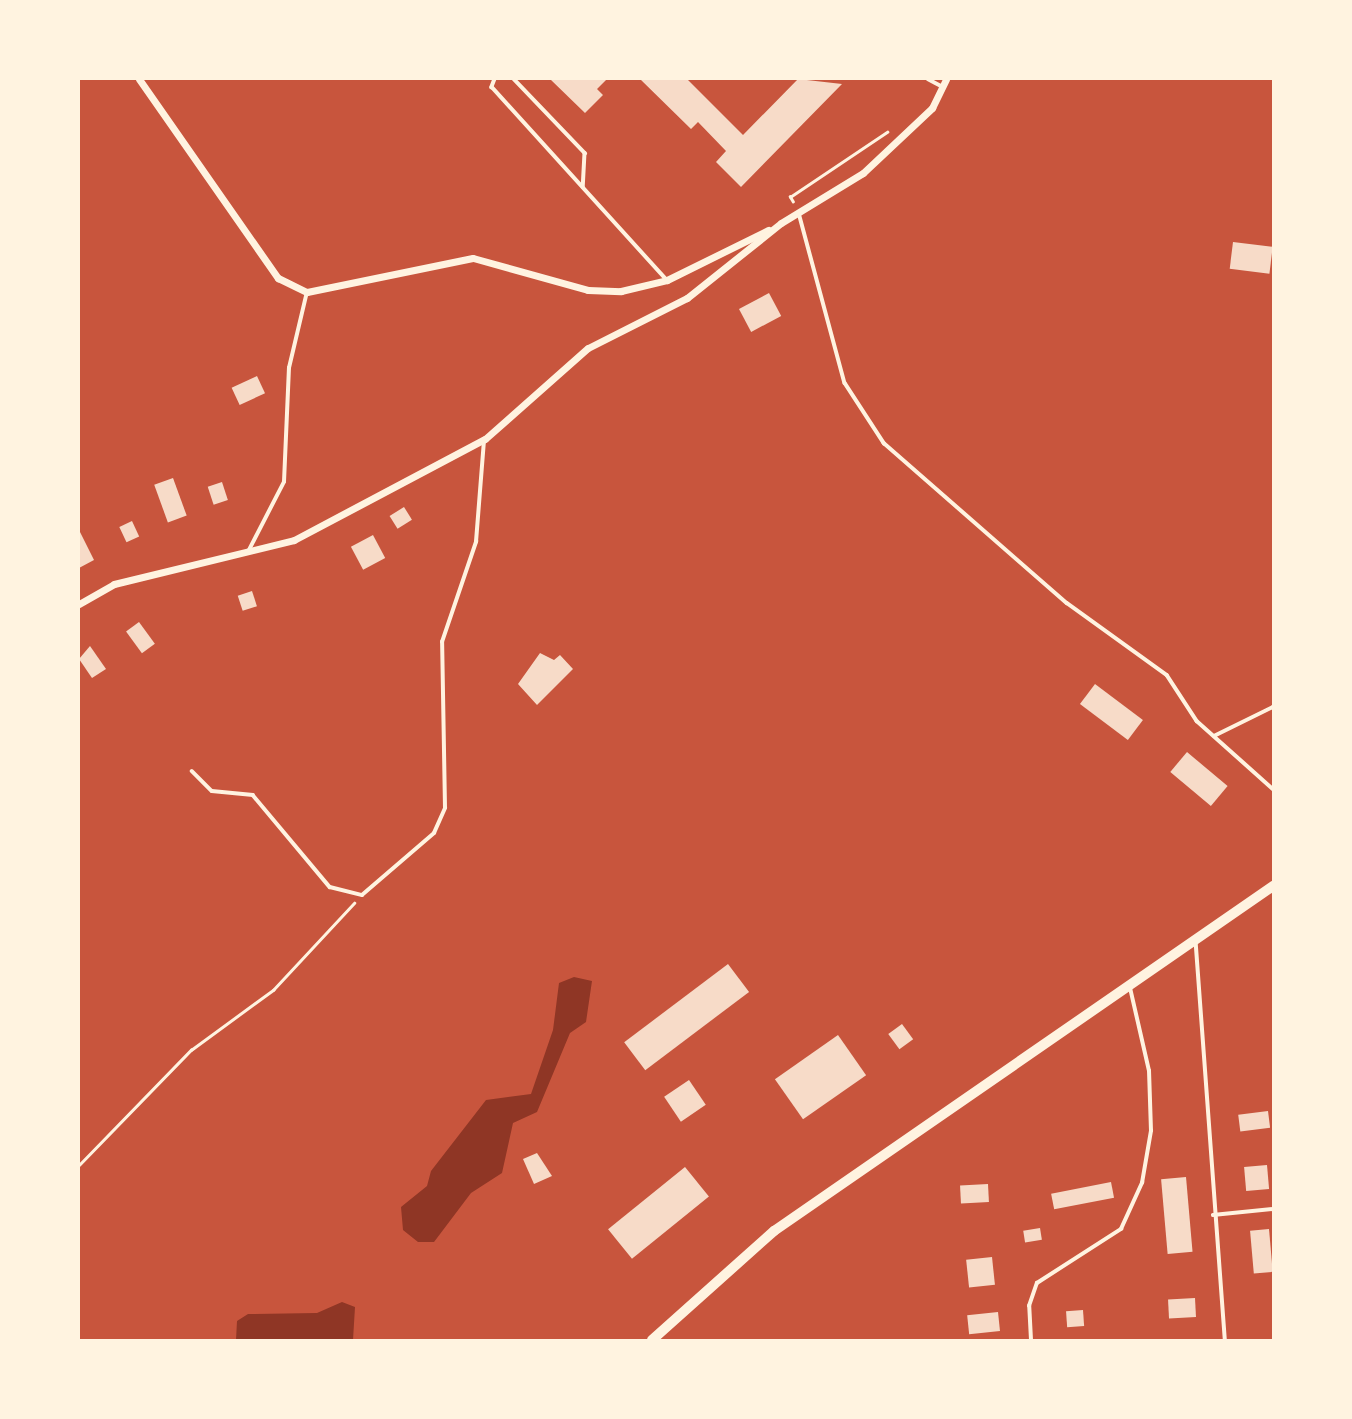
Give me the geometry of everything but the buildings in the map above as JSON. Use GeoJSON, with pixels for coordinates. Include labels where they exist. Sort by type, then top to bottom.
{"type":"FeatureCollection","features":[{"type":"Feature","properties":{"kind":"main road"},"geometry":{"type":"LineString","coordinates":[[652,1340],[774,1231],[1128,983],[1273,886]]}},
{"type":"Feature","properties":{"kind":"street"},"geometry":{"type":"LineString","coordinates":[[139,79],[278,278],[307,292],[473,258],[588,290],[621,291],[667,280],[781,223]]}},
{"type":"Feature","properties":{"kind":"street"},"geometry":{"type":"LineString","coordinates":[[79,604],[114,584],[294,540],[485,439],[588,348],[687,299],[781,223],[863,173],[905,138],[945,83]]}},
{"type":"Feature","properties":{"kind":"lane"},"geometry":{"type":"LineString","coordinates":[[495,79],[492,87],[667,280]]}},
{"type":"Feature","properties":{"kind":"lane"},"geometry":{"type":"LineString","coordinates":[[514,79],[585,153],[583,187]]}},
{"type":"Feature","properties":{"kind":"lane"},"geometry":{"type":"LineString","coordinates":[[928,79],[945,83]]}},
{"type":"Feature","properties":{"kind":"lane"},"geometry":{"type":"LineString","coordinates":[[798,212],[845,383],[884,443],[1067,603],[1167,675],[1214,736],[1273,789]]}},
{"type":"Feature","properties":{"kind":"lane"},"geometry":{"type":"LineString","coordinates":[[248,552],[284,482],[289,368],[307,292]]}},
{"type":"Feature","properties":{"kind":"lane"},"geometry":{"type":"LineString","coordinates":[[192,771],[212,790],[253,795],[330,887],[362,895],[434,833],[445,807],[442,642],[476,542],[485,439]]}},
{"type":"Feature","properties":{"kind":"lane"},"geometry":{"type":"LineString","coordinates":[[1214,736],[1273,706]]}},
{"type":"Feature","properties":{"kind":"lane"},"geometry":{"type":"LineString","coordinates":[[1196,939],[1212,1215],[1225,1340]]}},
{"type":"Feature","properties":{"kind":"lane"},"geometry":{"type":"LineString","coordinates":[[1031,1340],[1029,1306],[1037,1283],[1121,1229],[1142,1183],[1151,1131],[1149,1071],[1128,983]]}},
{"type":"Feature","properties":{"kind":"lane"},"geometry":{"type":"LineString","coordinates":[[1212,1215],[1273,1209]]}},
{"type":"Feature","properties":{"kind":"path"},"geometry":{"type":"LineString","coordinates":[[798,212],[790,197],[893,128]]}},
{"type":"Feature","properties":{"kind":"path"},"geometry":{"type":"LineString","coordinates":[[79,1165],[191,1050],[273,990],[362,895]]}},
{"type":"Feature","properties":{"kind":"shaded area"},"geometry":{"type":"Polygon","coordinates":[[[574,977],[592,981],[586,1022],[570,1033],[537,1112],[513,1123],[502,1173],[471,1193],[434,1242],[418,1242],[403,1230],[401,1207],[427,1186],[431,1171],[486,1100],[531,1094],[553,1030],[559,983],[574,977]]]}},
{"type":"Feature","properties":{"kind":"shaded area"},"geometry":{"type":"Polygon","coordinates":[[[342,1302],[355,1307],[353,1340],[236,1340],[237,1321],[248,1314],[317,1313],[342,1302]]]}}]}
